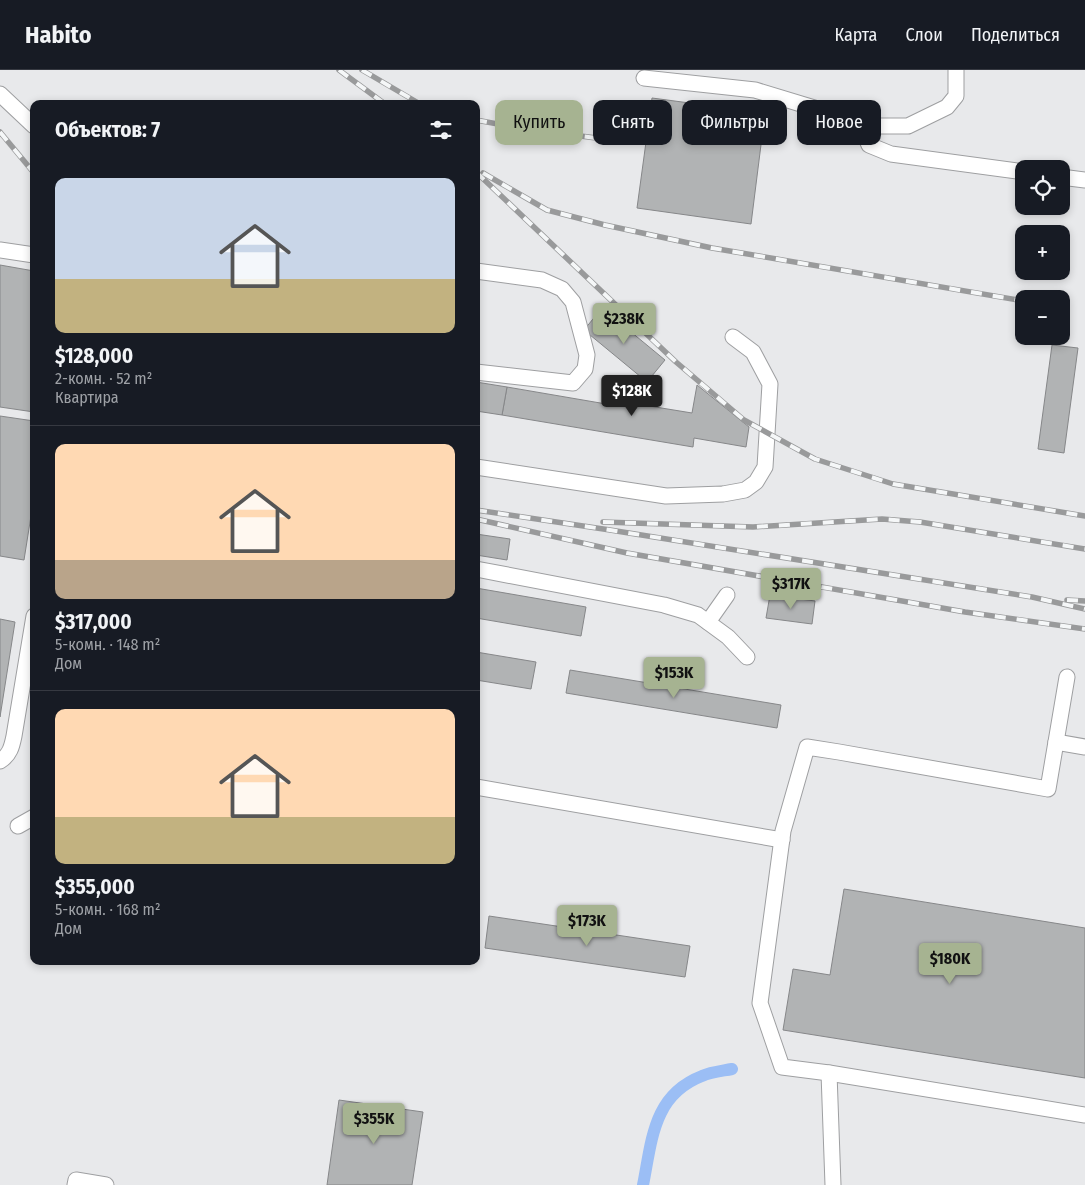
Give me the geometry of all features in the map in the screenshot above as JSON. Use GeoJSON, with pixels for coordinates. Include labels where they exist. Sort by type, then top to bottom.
{"type":"FeatureCollection","features":[{"type":"Feature","properties":{"kind":"lane"},"geometry":{"type":"LineString","coordinates":[[881,126],[908,126],[947,107],[956,96],[956,70]]}},
{"type":"Feature","properties":{"kind":"lane"},"geometry":{"type":"LineString","coordinates":[[644,78],[755,90],[797,103]]}},
{"type":"Feature","properties":{"kind":"lane"},"geometry":{"type":"LineString","coordinates":[[0,94],[30,122]]}},
{"type":"Feature","properties":{"kind":"lane"},"geometry":{"type":"LineString","coordinates":[[869,145],[891,154],[1015,171]]}},
{"type":"Feature","properties":{"kind":"lane"},"geometry":{"type":"LineString","coordinates":[[1070,178],[1085,180]]}},
{"type":"Feature","properties":{"kind":"lane"},"geometry":{"type":"LineString","coordinates":[[0,250],[30,254]]}},
{"type":"Feature","properties":{"kind":"lane"},"geometry":{"type":"LineString","coordinates":[[480,272],[542,280],[562,289],[573,302],[587,355],[585,369],[573,383],[480,372]]}},
{"type":"Feature","properties":{"kind":"lane"},"geometry":{"type":"LineString","coordinates":[[480,468],[666,496],[723,494],[745,490],[756,482],[765,467],[770,384],[753,352],[734,337]]}},
{"type":"Feature","properties":{"kind":"lane"},"geometry":{"type":"LineString","coordinates":[[480,570],[664,605],[698,615],[728,637],[747,657]]}},
{"type":"Feature","properties":{"kind":"lane"},"geometry":{"type":"LineString","coordinates":[[708,622],[727,595]]}},
{"type":"Feature","properties":{"kind":"lane"},"geometry":{"type":"LineString","coordinates":[[0,761],[11,750],[30,640]]}},
{"type":"Feature","properties":{"kind":"lane"},"geometry":{"type":"LineString","coordinates":[[1066,677],[1048,789],[849,753],[807,748],[782,840],[760,1003],[782,1067],[1085,1115]]}},
{"type":"Feature","properties":{"kind":"lane"},"geometry":{"type":"LineString","coordinates":[[1056,742],[1085,747]]}},
{"type":"Feature","properties":{"kind":"lane"},"geometry":{"type":"LineString","coordinates":[[480,787],[782,840]]}},
{"type":"Feature","properties":{"kind":"lane"},"geometry":{"type":"LineString","coordinates":[[18,826],[30,819]]}},
{"type":"Feature","properties":{"kind":"lane"},"geometry":{"type":"LineString","coordinates":[[829,1073],[833,1185]]}},
{"type":"Feature","properties":{"kind":"lane"},"geometry":{"type":"LineString","coordinates":[[75,1185],[76,1180],[106,1185]]}},
{"type":"Feature","properties":{"kind":"building"},"geometry":{"type":"Polygon","coordinates":[[[672,101],[682,102],[682,145],[761,145],[751,224],[637,208],[646,145],[672,145],[672,101]]]}},
{"type":"Feature","properties":{"kind":"building"},"geometry":{"type":"Polygon","coordinates":[[[0,265],[30,270],[30,411],[0,407],[0,265]]]}},
{"type":"Feature","properties":{"kind":"building"},"geometry":{"type":"Polygon","coordinates":[[[602,308],[665,360],[647,382],[584,330],[602,308]]]}},
{"type":"Feature","properties":{"kind":"building"},"geometry":{"type":"Polygon","coordinates":[[[1052,345],[1078,348],[1064,453],[1038,449],[1052,345]]]}},
{"type":"Feature","properties":{"kind":"building"},"geometry":{"type":"Polygon","coordinates":[[[617,377],[634,380],[629,407],[636,409],[637,404],[692,413],[697,385],[749,427],[746,447],[694,438],[693,447],[502,415],[507,387],[612,405],[617,377]]]}},
{"type":"Feature","properties":{"kind":"building"},"geometry":{"type":"Polygon","coordinates":[[[480,383],[507,387],[502,415],[480,412],[480,383]]]}},
{"type":"Feature","properties":{"kind":"building"},"geometry":{"type":"Polygon","coordinates":[[[0,416],[30,420],[30,522],[24,560],[0,556],[0,416]]]}},
{"type":"Feature","properties":{"kind":"building"},"geometry":{"type":"Polygon","coordinates":[[[480,535],[510,539],[507,560],[480,556],[480,535]]]}},
{"type":"Feature","properties":{"kind":"building"},"geometry":{"type":"Polygon","coordinates":[[[480,589],[586,607],[581,636],[480,619],[480,589]]]}},
{"type":"Feature","properties":{"kind":"building"},"geometry":{"type":"Polygon","coordinates":[[[770,595],[815,601],[812,624],[766,618],[770,595]]]}},
{"type":"Feature","properties":{"kind":"building"},"geometry":{"type":"Polygon","coordinates":[[[0,619],[15,622],[0,717],[0,619]]]}},
{"type":"Feature","properties":{"kind":"building"},"geometry":{"type":"Polygon","coordinates":[[[480,653],[536,662],[531,689],[480,681],[480,653]]]}},
{"type":"Feature","properties":{"kind":"building"},"geometry":{"type":"Polygon","coordinates":[[[570,670],[781,705],[777,728],[566,693],[570,670]]]}},
{"type":"Feature","properties":{"kind":"building"},"geometry":{"type":"Polygon","coordinates":[[[844,889],[1085,928],[1085,1078],[783,1030],[793,969],[830,975],[844,889]]]}},
{"type":"Feature","properties":{"kind":"building"},"geometry":{"type":"Polygon","coordinates":[[[489,916],[690,946],[685,977],[485,948],[489,916]]]}},
{"type":"Feature","properties":{"kind":"building"},"geometry":{"type":"Polygon","coordinates":[[[339,1100],[423,1112],[412,1185],[327,1185],[339,1100]]]}},
{"type":"Feature","properties":{"kind":"waterway"},"geometry":{"type":"LineString","coordinates":[[643,1185],[653,1136],[664,1107],[673,1095],[686,1084],[702,1076],[732,1069]]}},
{"type":"Feature","properties":{"kind":"railway"},"geometry":{"type":"LineString","coordinates":[[339,70],[380,100]]}},
{"type":"Feature","properties":{"kind":"railway"},"geometry":{"type":"LineString","coordinates":[[362,70],[413,100]]}},
{"type":"Feature","properties":{"kind":"railway"},"geometry":{"type":"LineString","coordinates":[[480,121],[525,129],[593,138]]}},
{"type":"Feature","properties":{"kind":"railway"},"geometry":{"type":"LineString","coordinates":[[0,132],[30,168]]}},
{"type":"Feature","properties":{"kind":"railway"},"geometry":{"type":"LineString","coordinates":[[483,173],[547,210],[605,225],[712,248],[1015,299]]}},
{"type":"Feature","properties":{"kind":"railway"},"geometry":{"type":"LineString","coordinates":[[480,176],[676,362],[744,420],[815,459],[893,484],[1085,516]]}},
{"type":"Feature","properties":{"kind":"railway"},"geometry":{"type":"LineString","coordinates":[[480,511],[1032,597],[1085,609]]}},
{"type":"Feature","properties":{"kind":"railway"},"geometry":{"type":"LineString","coordinates":[[603,522],[753,527],[882,519],[920,522],[1085,549]]}},
{"type":"Feature","properties":{"kind":"railway"},"geometry":{"type":"LineString","coordinates":[[480,520],[627,553],[965,612],[1085,629]]}},
{"type":"Feature","properties":{"kind":"railway"},"geometry":{"type":"LineString","coordinates":[[1067,600],[1085,601]]}}]}
